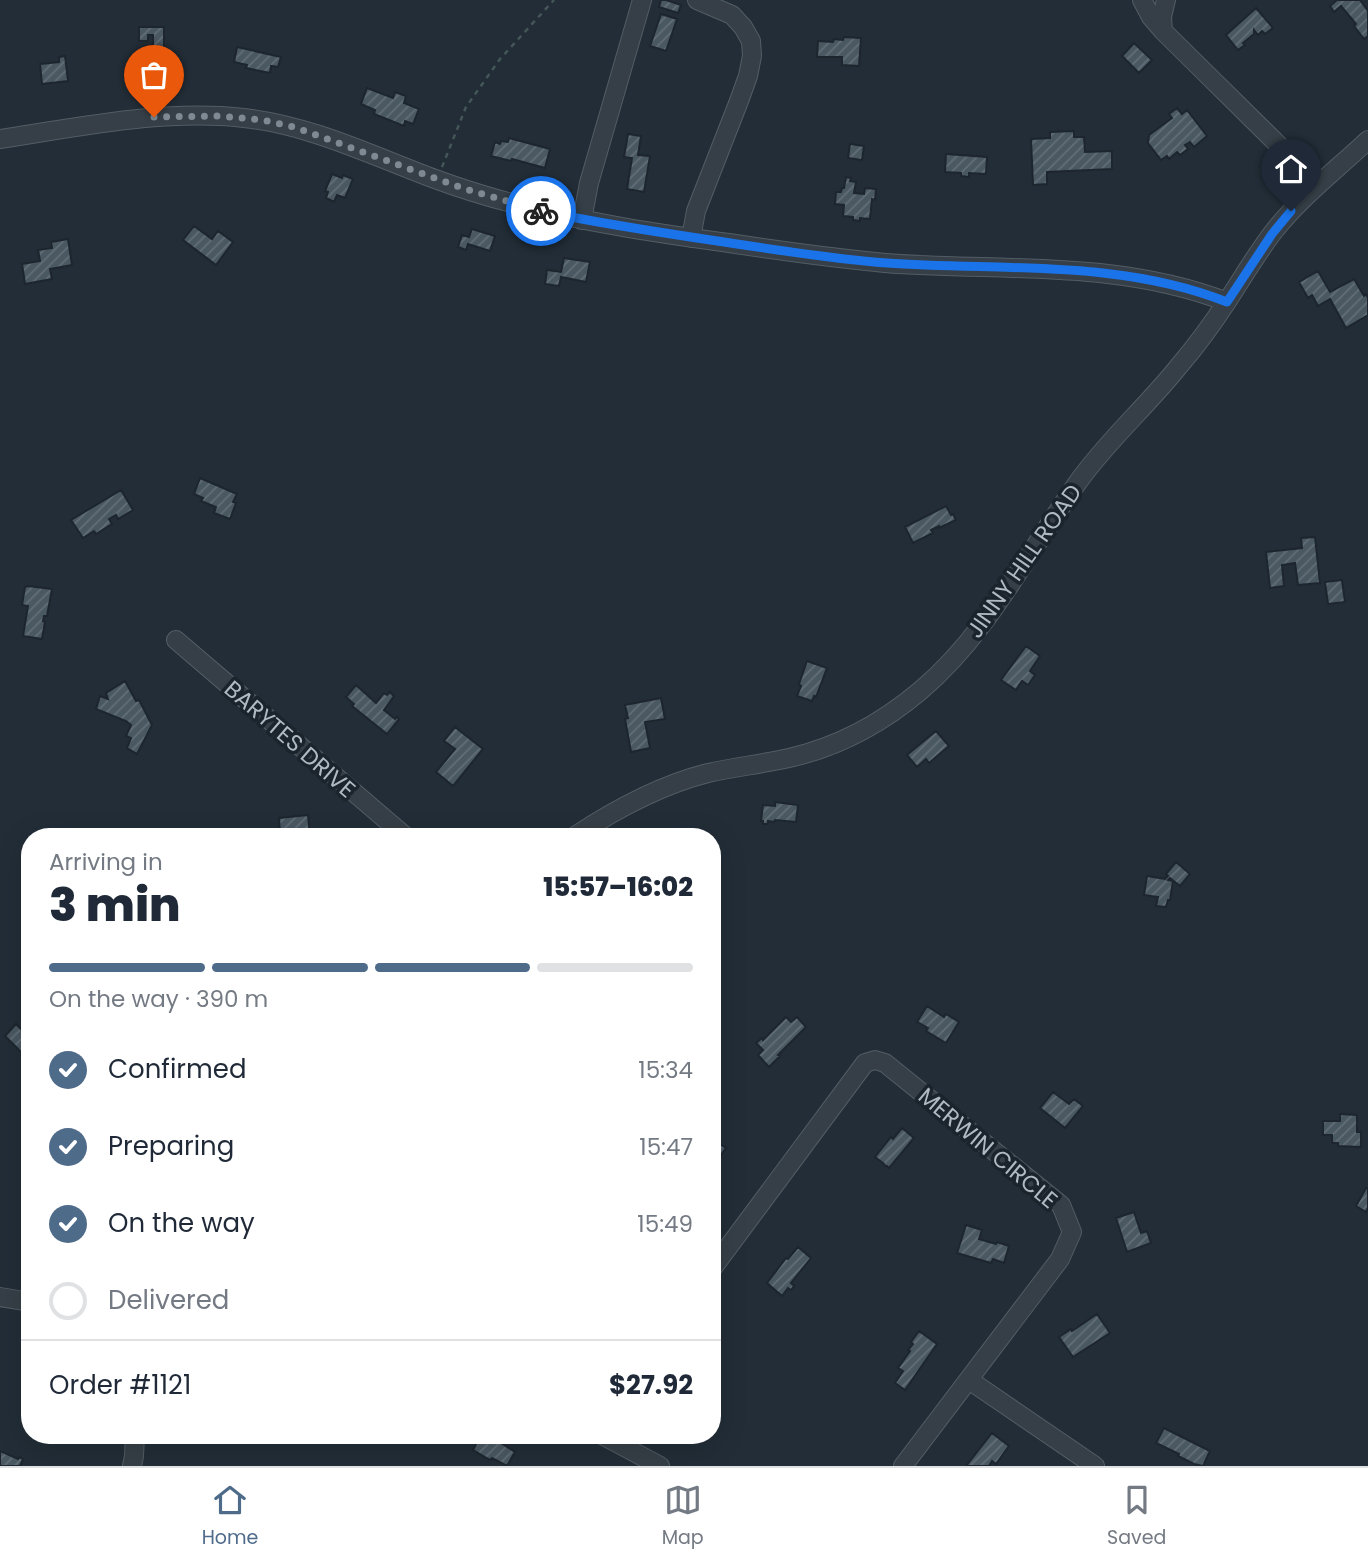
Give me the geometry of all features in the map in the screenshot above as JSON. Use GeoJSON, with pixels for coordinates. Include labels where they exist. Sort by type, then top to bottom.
{"type":"FeatureCollection","features":[{"type":"Feature","properties":{"kind":"street"},"geometry":{"type":"LineString","coordinates":[[582,220],[589,183],[642,0]]}},
{"type":"Feature","properties":{"kind":"street"},"geometry":{"type":"LineString","coordinates":[[691,237],[696,211],[739,101],[752,56],[751,41],[732,15],[697,0]]}},
{"type":"Feature","properties":{"kind":"street"},"geometry":{"type":"LineString","coordinates":[[1142,0],[1163,31],[1318,184]]}},
{"type":"Feature","properties":{"kind":"street"},"geometry":{"type":"LineString","coordinates":[[1163,31],[1162,17],[1166,0]]}},
{"type":"Feature","properties":{"kind":"street"},"geometry":{"type":"LineString","coordinates":[[0,139],[154,117],[187,115],[243,118],[294,127],[437,180],[519,206],[582,220],[804,254],[885,262],[1135,276],[1189,289],[1227,302]]}},
{"type":"Feature","properties":{"kind":"street","name":"JINNY HILL ROAD"},"geometry":{"type":"LineString","coordinates":[[588,828],[650,793],[682,781],[708,773],[790,757],[852,736],[881,720],[921,690],[972,638],[1080,479],[1101,452],[1178,368],[1206,332],[1272,234],[1318,184],[1367,145]]}},
{"type":"Feature","properties":{"kind":"street","name":"BARYTES DRIVE"},"geometry":{"type":"LineString","coordinates":[[176,640],[396,828]]}},
{"type":"Feature","properties":{"kind":"street","name":"MERWIN CIRCLE"},"geometry":{"type":"LineString","coordinates":[[721,1257],[865,1063],[875,1060],[884,1063],[1061,1205],[1072,1232],[1059,1259],[903,1466]]}},
{"type":"Feature","properties":{"kind":"street"},"geometry":{"type":"LineString","coordinates":[[0,1297],[21,1300]]}},
{"type":"Feature","properties":{"kind":"street"},"geometry":{"type":"LineString","coordinates":[[969,1380],[1095,1466]]}},
{"type":"Feature","properties":{"kind":"street"},"geometry":{"type":"LineString","coordinates":[[132,1466],[135,1444]]}},
{"type":"Feature","properties":{"kind":"street"},"geometry":{"type":"LineString","coordinates":[[619,1444],[660,1466]]}},
{"type":"Feature","properties":{"kind":"path"},"geometry":{"type":"LineString","coordinates":[[437,180],[466,107],[500,58],[554,0]]}},
{"type":"Feature","properties":{"kind":"building"},"geometry":{"type":"Polygon","coordinates":[[[661,0],[681,5],[678,13],[659,7],[661,0]]]}},
{"type":"Feature","properties":{"kind":"building"},"geometry":{"type":"Polygon","coordinates":[[[1337,0],[1360,0],[1368,11],[1368,36],[1364,39],[1341,6],[1334,12],[1330,6],[1337,0]]]}},
{"type":"Feature","properties":{"kind":"building"},"geometry":{"type":"Polygon","coordinates":[[[1256,8],[1273,28],[1258,35],[1254,30],[1254,34],[1238,50],[1226,35],[1256,8]]]}},
{"type":"Feature","properties":{"kind":"building"},"geometry":{"type":"Polygon","coordinates":[[[661,14],[677,19],[666,51],[650,46],[661,14]]]}},
{"type":"Feature","properties":{"kind":"building"},"geometry":{"type":"Polygon","coordinates":[[[139,27],[164,27],[164,57],[161,57],[161,61],[153,57],[153,35],[148,35],[148,41],[139,41],[139,27]]]}},
{"type":"Feature","properties":{"kind":"building"},"geometry":{"type":"Polygon","coordinates":[[[844,37],[861,38],[859,66],[842,65],[842,57],[817,57],[818,41],[833,42],[834,39],[843,40],[844,37]]]}},
{"type":"Feature","properties":{"kind":"building"},"geometry":{"type":"Polygon","coordinates":[[[1134,43],[1152,60],[1139,73],[1122,56],[1134,43]]]}},
{"type":"Feature","properties":{"kind":"building"},"geometry":{"type":"Polygon","coordinates":[[[237,47],[281,57],[278,67],[271,66],[270,73],[246,68],[247,65],[234,62],[237,47]]]}},
{"type":"Feature","properties":{"kind":"building"},"geometry":{"type":"Polygon","coordinates":[[[65,56],[68,81],[42,84],[40,64],[59,62],[59,57],[65,56]]]}},
{"type":"Feature","properties":{"kind":"building"},"geometry":{"type":"Polygon","coordinates":[[[367,88],[393,98],[395,92],[406,96],[404,103],[419,109],[413,124],[405,121],[404,126],[374,114],[375,110],[361,104],[367,88]]]}},
{"type":"Feature","properties":{"kind":"building"},"geometry":{"type":"Polygon","coordinates":[[[1177,108],[1182,114],[1187,110],[1207,136],[1194,147],[1190,142],[1185,145],[1188,149],[1180,155],[1177,152],[1169,159],[1167,156],[1161,160],[1148,143],[1149,135],[1172,118],[1169,114],[1177,108]]]}},
{"type":"Feature","properties":{"kind":"building"},"geometry":{"type":"Polygon","coordinates":[[[1074,131],[1074,137],[1084,137],[1085,152],[1112,151],[1112,169],[1047,172],[1047,184],[1033,185],[1031,139],[1050,138],[1050,132],[1074,131]]]}},
{"type":"Feature","properties":{"kind":"building"},"geometry":{"type":"Polygon","coordinates":[[[628,134],[641,136],[638,155],[650,156],[644,192],[627,189],[632,158],[624,157],[628,134]]]}},
{"type":"Feature","properties":{"kind":"building"},"geometry":{"type":"Polygon","coordinates":[[[509,138],[550,149],[545,168],[491,156],[495,142],[508,142],[509,138]]]}},
{"type":"Feature","properties":{"kind":"building"},"geometry":{"type":"Polygon","coordinates":[[[850,144],[864,146],[862,160],[848,158],[850,144]]]}},
{"type":"Feature","properties":{"kind":"building"},"geometry":{"type":"Polygon","coordinates":[[[946,154],[987,157],[986,174],[969,173],[969,177],[961,176],[961,173],[945,172],[946,154]]]}},
{"type":"Feature","properties":{"kind":"building"},"geometry":{"type":"Polygon","coordinates":[[[332,174],[353,179],[345,198],[337,195],[334,202],[326,198],[328,192],[325,191],[332,174]]]}},
{"type":"Feature","properties":{"kind":"building"},"geometry":{"type":"Polygon","coordinates":[[[846,177],[856,182],[854,193],[864,194],[865,188],[876,189],[870,219],[860,218],[860,221],[843,216],[844,205],[835,204],[836,192],[841,192],[844,188],[846,177]]]}},
{"type":"Feature","properties":{"kind":"building"},"geometry":{"type":"Polygon","coordinates":[[[194,226],[212,239],[218,231],[233,242],[216,265],[183,240],[194,226]]]}},
{"type":"Feature","properties":{"kind":"building"},"geometry":{"type":"Polygon","coordinates":[[[472,229],[495,236],[490,251],[468,244],[466,250],[458,247],[462,235],[469,237],[472,229]]]}},
{"type":"Feature","properties":{"kind":"building"},"geometry":{"type":"Polygon","coordinates":[[[68,239],[72,265],[50,269],[52,279],[25,284],[22,264],[40,261],[38,250],[52,248],[51,242],[68,239]]]}},
{"type":"Feature","properties":{"kind":"building"},"geometry":{"type":"Polygon","coordinates":[[[564,258],[590,262],[586,282],[561,277],[559,286],[545,284],[547,270],[561,272],[564,258]]]}},
{"type":"Feature","properties":{"kind":"building"},"geometry":{"type":"Polygon","coordinates":[[[1318,271],[1330,292],[1354,279],[1368,298],[1368,315],[1346,328],[1330,299],[1318,306],[1312,295],[1308,298],[1299,282],[1318,271]]]}},
{"type":"Feature","properties":{"kind":"building"},"geometry":{"type":"Polygon","coordinates":[[[200,478],[237,494],[230,519],[214,513],[216,507],[201,501],[203,498],[194,494],[200,478]]]}},
{"type":"Feature","properties":{"kind":"building"},"geometry":{"type":"Polygon","coordinates":[[[121,490],[133,510],[118,519],[116,515],[109,519],[112,524],[83,538],[71,520],[121,490]]]}},
{"type":"Feature","properties":{"kind":"building"},"geometry":{"type":"Polygon","coordinates":[[[946,506],[956,520],[931,530],[933,533],[913,543],[905,527],[946,506]]]}},
{"type":"Feature","properties":{"kind":"building"},"geometry":{"type":"Polygon","coordinates":[[[1315,537],[1320,583],[1298,585],[1295,563],[1282,565],[1284,586],[1270,588],[1266,552],[1302,548],[1301,538],[1315,537]]]}},
{"type":"Feature","properties":{"kind":"building"},"geometry":{"type":"Polygon","coordinates":[[[1342,580],[1345,602],[1328,604],[1325,582],[1342,580]]]}},
{"type":"Feature","properties":{"kind":"building"},"geometry":{"type":"Polygon","coordinates":[[[25,587],[52,589],[47,616],[44,616],[43,621],[42,639],[23,636],[28,606],[22,605],[25,587]]]}},
{"type":"Feature","properties":{"kind":"building"},"geometry":{"type":"Polygon","coordinates":[[[1026,646],[1040,656],[1030,671],[1035,675],[1028,685],[1022,681],[1016,690],[1001,680],[1026,646]]]}},
{"type":"Feature","properties":{"kind":"building"},"geometry":{"type":"Polygon","coordinates":[[[807,661],[827,668],[812,701],[797,696],[807,661]]]}},
{"type":"Feature","properties":{"kind":"building"},"geometry":{"type":"Polygon","coordinates":[[[125,681],[152,725],[137,754],[127,748],[131,738],[126,736],[131,725],[96,709],[100,696],[108,699],[106,693],[125,681]]]}},
{"type":"Feature","properties":{"kind":"building"},"geometry":{"type":"Polygon","coordinates":[[[356,685],[376,703],[384,693],[387,695],[390,692],[394,696],[384,710],[399,719],[387,734],[352,706],[354,704],[346,697],[356,685]]]}},
{"type":"Feature","properties":{"kind":"building"},"geometry":{"type":"Polygon","coordinates":[[[661,698],[665,719],[645,722],[650,748],[631,752],[625,705],[661,698]]]}},
{"type":"Feature","properties":{"kind":"building"},"geometry":{"type":"Polygon","coordinates":[[[455,727],[483,749],[453,786],[436,772],[455,749],[444,741],[455,727]]]}},
{"type":"Feature","properties":{"kind":"building"},"geometry":{"type":"Polygon","coordinates":[[[936,731],[949,746],[929,763],[926,759],[917,767],[907,755],[936,731]]]}},
{"type":"Feature","properties":{"kind":"building"},"geometry":{"type":"Polygon","coordinates":[[[775,802],[798,805],[796,822],[775,820],[763,824],[763,805],[775,806],[775,802]]]}},
{"type":"Feature","properties":{"kind":"building"},"geometry":{"type":"Polygon","coordinates":[[[308,815],[309,828],[280,828],[279,818],[308,815]]]}},
{"type":"Feature","properties":{"kind":"building"},"geometry":{"type":"Polygon","coordinates":[[[1176,862],[1190,874],[1180,886],[1170,878],[1168,880],[1173,881],[1170,900],[1166,907],[1156,906],[1158,897],[1144,895],[1147,876],[1165,879],[1176,862]]]}},
{"type":"Feature","properties":{"kind":"building"},"geometry":{"type":"Polygon","coordinates":[[[927,1006],[944,1017],[946,1014],[959,1022],[946,1043],[917,1022],[927,1006]]]}},
{"type":"Feature","properties":{"kind":"building"},"geometry":{"type":"Polygon","coordinates":[[[786,1017],[791,1022],[797,1017],[806,1027],[769,1067],[758,1055],[763,1050],[756,1043],[762,1038],[763,1040],[786,1017]]]}},
{"type":"Feature","properties":{"kind":"building"},"geometry":{"type":"Polygon","coordinates":[[[16,1024],[21,1029],[21,1052],[5,1036],[16,1024]]]}},
{"type":"Feature","properties":{"kind":"building"},"geometry":{"type":"Polygon","coordinates":[[[1053,1092],[1069,1104],[1074,1099],[1083,1106],[1065,1128],[1040,1108],[1053,1092]]]}},
{"type":"Feature","properties":{"kind":"building"},"geometry":{"type":"Polygon","coordinates":[[[1340,1114],[1357,1115],[1357,1132],[1361,1132],[1361,1147],[1338,1146],[1338,1143],[1332,1143],[1332,1135],[1323,1135],[1323,1121],[1340,1121],[1340,1114]]]}},
{"type":"Feature","properties":{"kind":"building"},"geometry":{"type":"Polygon","coordinates":[[[902,1128],[914,1138],[889,1168],[875,1157],[902,1128]]]}},
{"type":"Feature","properties":{"kind":"building"},"geometry":{"type":"Polygon","coordinates":[[[1366,1188],[1368,1208],[1366,1212],[1356,1206],[1366,1188]]]}},
{"type":"Feature","properties":{"kind":"building"},"geometry":{"type":"Polygon","coordinates":[[[1134,1212],[1141,1233],[1147,1231],[1151,1243],[1127,1252],[1116,1218],[1134,1212]]]}},
{"type":"Feature","properties":{"kind":"building"},"geometry":{"type":"Polygon","coordinates":[[[966,1225],[982,1230],[979,1239],[1009,1246],[1004,1263],[993,1259],[991,1263],[957,1253],[966,1225]]]}},
{"type":"Feature","properties":{"kind":"building"},"geometry":{"type":"Polygon","coordinates":[[[798,1247],[811,1258],[791,1283],[794,1286],[791,1290],[788,1288],[782,1296],[767,1283],[798,1247]]]}},
{"type":"Feature","properties":{"kind":"building"},"geometry":{"type":"Polygon","coordinates":[[[1097,1314],[1110,1333],[1073,1357],[1059,1337],[1097,1314]]]}},
{"type":"Feature","properties":{"kind":"building"},"geometry":{"type":"Polygon","coordinates":[[[919,1331],[937,1344],[905,1390],[895,1383],[903,1371],[898,1368],[919,1331]]]}},
{"type":"Feature","properties":{"kind":"building"},"geometry":{"type":"Polygon","coordinates":[[[1164,1428],[1210,1451],[1203,1466],[1194,1464],[1156,1443],[1164,1428]]]}},
{"type":"Feature","properties":{"kind":"building"},"geometry":{"type":"Polygon","coordinates":[[[992,1433],[1009,1446],[996,1464],[992,1461],[989,1466],[966,1466],[992,1433]]]}},
{"type":"Feature","properties":{"kind":"building"},"geometry":{"type":"Polygon","coordinates":[[[476,1444],[503,1444],[515,1452],[507,1466],[473,1450],[476,1444]]]}},
{"type":"Feature","properties":{"kind":"building"},"geometry":{"type":"Polygon","coordinates":[[[0,1451],[23,1459],[20,1466],[0,1466],[0,1451]]]}},
{"type":"Feature","properties":{"kind":"way so far"},"geometry":{"type":"LineString","coordinates":[[154,117],[219,116],[263,120],[294,127],[437,180],[500,201],[541,211]]}},
{"type":"Feature","properties":{"kind":"route"},"geometry":{"type":"LineString","coordinates":[[541,211],[621,227],[804,254],[885,262],[1135,276],[1189,289],[1227,302],[1272,234],[1291,211]]}}]}
